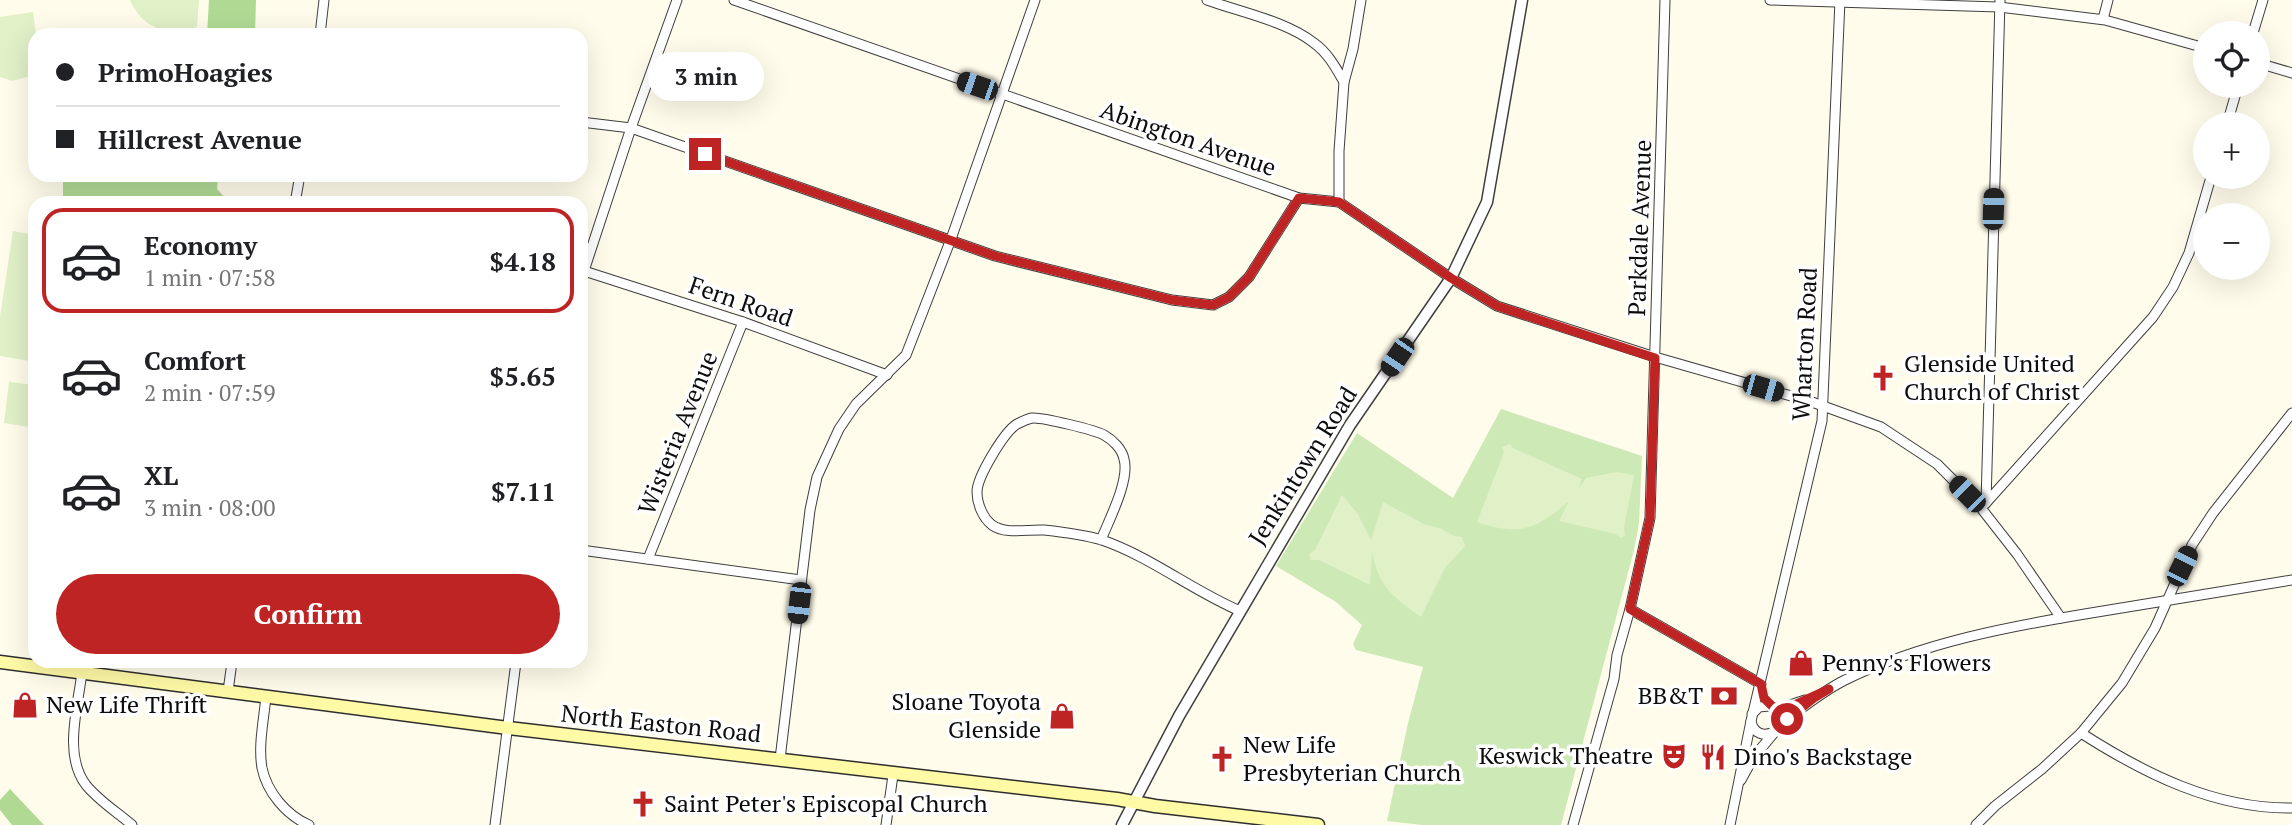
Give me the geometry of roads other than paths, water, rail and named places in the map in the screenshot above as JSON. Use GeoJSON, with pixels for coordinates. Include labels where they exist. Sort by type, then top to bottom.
{"type":"FeatureCollection","features":[{"type":"Feature","properties":{"kind":"main road","name":"North Easton Road"},"geometry":{"type":"LineString","coordinates":[[0,662],[28,666]]}},
{"type":"Feature","properties":{"kind":"main road","name":"North Easton Road"},"geometry":{"type":"LineString","coordinates":[[45,668],[508,728],[1133,801],[1267,822],[1318,825]]}},
{"type":"Feature","properties":{"kind":"street"},"geometry":{"type":"LineString","coordinates":[[588,256],[677,0]]}},
{"type":"Feature","properties":{"kind":"street","name":"Abington Avenue"},"geometry":{"type":"LineString","coordinates":[[734,0],[1299,198],[1339,202],[1497,306],[1655,358],[1823,406],[1881,427],[1937,464],[1983,505],[2061,618]]}},
{"type":"Feature","properties":{"kind":"street"},"geometry":{"type":"LineString","coordinates":[[780,759],[810,510],[817,477],[839,429],[856,404],[906,355],[951,239],[1035,0]]}},
{"type":"Feature","properties":{"kind":"street"},"geometry":{"type":"LineString","coordinates":[[1207,0],[1290,29],[1315,43],[1327,55],[1345,82]]}},
{"type":"Feature","properties":{"kind":"street"},"geometry":{"type":"LineString","coordinates":[[1339,202],[1339,151],[1345,82],[1361,0]]}},
{"type":"Feature","properties":{"kind":"street","name":"Jenkintown Road"},"geometry":{"type":"LineString","coordinates":[[1122,825],[1240,611],[1350,425],[1451,278],[1487,202],[1522,0]]}},
{"type":"Feature","properties":{"kind":"street","name":"Parkdale Avenue"},"geometry":{"type":"LineString","coordinates":[[1573,825],[1614,679],[1617,655],[1650,518],[1665,0]]}},
{"type":"Feature","properties":{"kind":"street"},"geometry":{"type":"LineString","coordinates":[[1770,0],[2000,4],[2103,19],[2193,45]]}},
{"type":"Feature","properties":{"kind":"street"},"geometry":{"type":"LineString","coordinates":[[2103,19],[2108,0]]}},
{"type":"Feature","properties":{"kind":"street"},"geometry":{"type":"LineString","coordinates":[[2257,21],[2263,0]]}},
{"type":"Feature","properties":{"kind":"street","name":"Wharton Road"},"geometry":{"type":"LineString","coordinates":[[1741,780],[1744,749],[1822,421],[1840,1]]}},
{"type":"Feature","properties":{"kind":"street"},"geometry":{"type":"LineString","coordinates":[[321,28],[325,2]]}},
{"type":"Feature","properties":{"kind":"street"},"geometry":{"type":"LineString","coordinates":[[1983,505],[2000,4]]}},
{"type":"Feature","properties":{"kind":"street"},"geometry":{"type":"LineString","coordinates":[[2270,67],[2292,73]]}},
{"type":"Feature","properties":{"kind":"street"},"geometry":{"type":"LineString","coordinates":[[588,123],[631,128],[995,256],[1172,300],[1213,305],[1229,297],[1249,277],[1299,198]]}},
{"type":"Feature","properties":{"kind":"street"},"geometry":{"type":"LineString","coordinates":[[1983,505],[2153,317],[2173,287],[2189,253],[2208,189]]}},
{"type":"Feature","properties":{"kind":"street","name":"Fern Road"},"geometry":{"type":"LineString","coordinates":[[588,276],[743,322],[887,375]]}},
{"type":"Feature","properties":{"kind":"street","name":"Wisteria Avenue"},"geometry":{"type":"LineString","coordinates":[[648,559],[743,322]]}},
{"type":"Feature","properties":{"kind":"street"},"geometry":{"type":"LineString","coordinates":[[1976,825],[2081,733],[2122,683],[2155,628],[2192,545],[2213,513],[2292,413]]}},
{"type":"Feature","properties":{"kind":"street"},"geometry":{"type":"LineString","coordinates":[[1101,540],[1125,471],[1124,458],[1119,448],[1103,434],[1043,419],[1030,418],[1015,425],[1002,441],[977,491],[979,506],[990,524],[1002,530],[1046,530],[1101,540],[1142,558],[1240,611]]}},
{"type":"Feature","properties":{"kind":"street"},"geometry":{"type":"LineString","coordinates":[[588,551],[802,580]]}},
{"type":"Feature","properties":{"kind":"street"},"geometry":{"type":"LineString","coordinates":[[1777,729],[1768,734],[1758,733],[1752,726],[1751,718],[1759,707],[1794,705],[1884,664],[1940,644],[2004,628],[2292,580]]}},
{"type":"Feature","properties":{"kind":"street"},"geometry":{"type":"LineString","coordinates":[[1630,609],[1761,684],[1763,696],[1779,715],[1777,729]]}},
{"type":"Feature","properties":{"kind":"street"},"geometry":{"type":"LineString","coordinates":[[228,691],[231,668]]}},
{"type":"Feature","properties":{"kind":"street"},"geometry":{"type":"LineString","coordinates":[[495,825],[515,668]]}},
{"type":"Feature","properties":{"kind":"street"},"geometry":{"type":"LineString","coordinates":[[82,673],[73,745],[78,769],[85,784],[132,825]]}},
{"type":"Feature","properties":{"kind":"street"},"geometry":{"type":"LineString","coordinates":[[1730,825],[1741,780],[1753,758],[1777,729],[1801,707],[1829,689]]}},
{"type":"Feature","properties":{"kind":"street"},"geometry":{"type":"LineString","coordinates":[[266,696],[262,767],[268,786],[282,806],[309,825]]}},
{"type":"Feature","properties":{"kind":"street"},"geometry":{"type":"LineString","coordinates":[[2081,733],[2117,757],[2154,776],[2197,792],[2234,802],[2292,808]]}},
{"type":"Feature","properties":{"kind":"street"},"geometry":{"type":"LineString","coordinates":[[886,825],[893,775]]}},
{"type":"Feature","properties":{"kind":"place","name":"Glenside United Church of Christ"},"geometry":{"type":"Point","coordinates":[1883,378]}},
{"type":"Feature","properties":{"kind":"place","name":"Penny's Flowers"},"geometry":{"type":"Point","coordinates":[1801,663]}},
{"type":"Feature","properties":{"kind":"place","name":"BB&T"},"geometry":{"type":"Point","coordinates":[1724,696]}},
{"type":"Feature","properties":{"kind":"place","name":"New Life Thrift"},"geometry":{"type":"Point","coordinates":[25,705]}},
{"type":"Feature","properties":{"kind":"place","name":"Sloane Toyota Glenside"},"geometry":{"type":"Point","coordinates":[1062,716]}},
{"type":"Feature","properties":{"kind":"place","name":"Keswick Theatre"},"geometry":{"type":"Point","coordinates":[1674,756]}},
{"type":"Feature","properties":{"kind":"place","name":"Dino's Backstage"},"geometry":{"type":"Point","coordinates":[1713,757]}},
{"type":"Feature","properties":{"kind":"place","name":"New Life Presbyterian Church"},"geometry":{"type":"Point","coordinates":[1222,759]}},
{"type":"Feature","properties":{"kind":"place","name":"Saint Peter's Episcopal Church"},"geometry":{"type":"Point","coordinates":[643,804]}}]}
